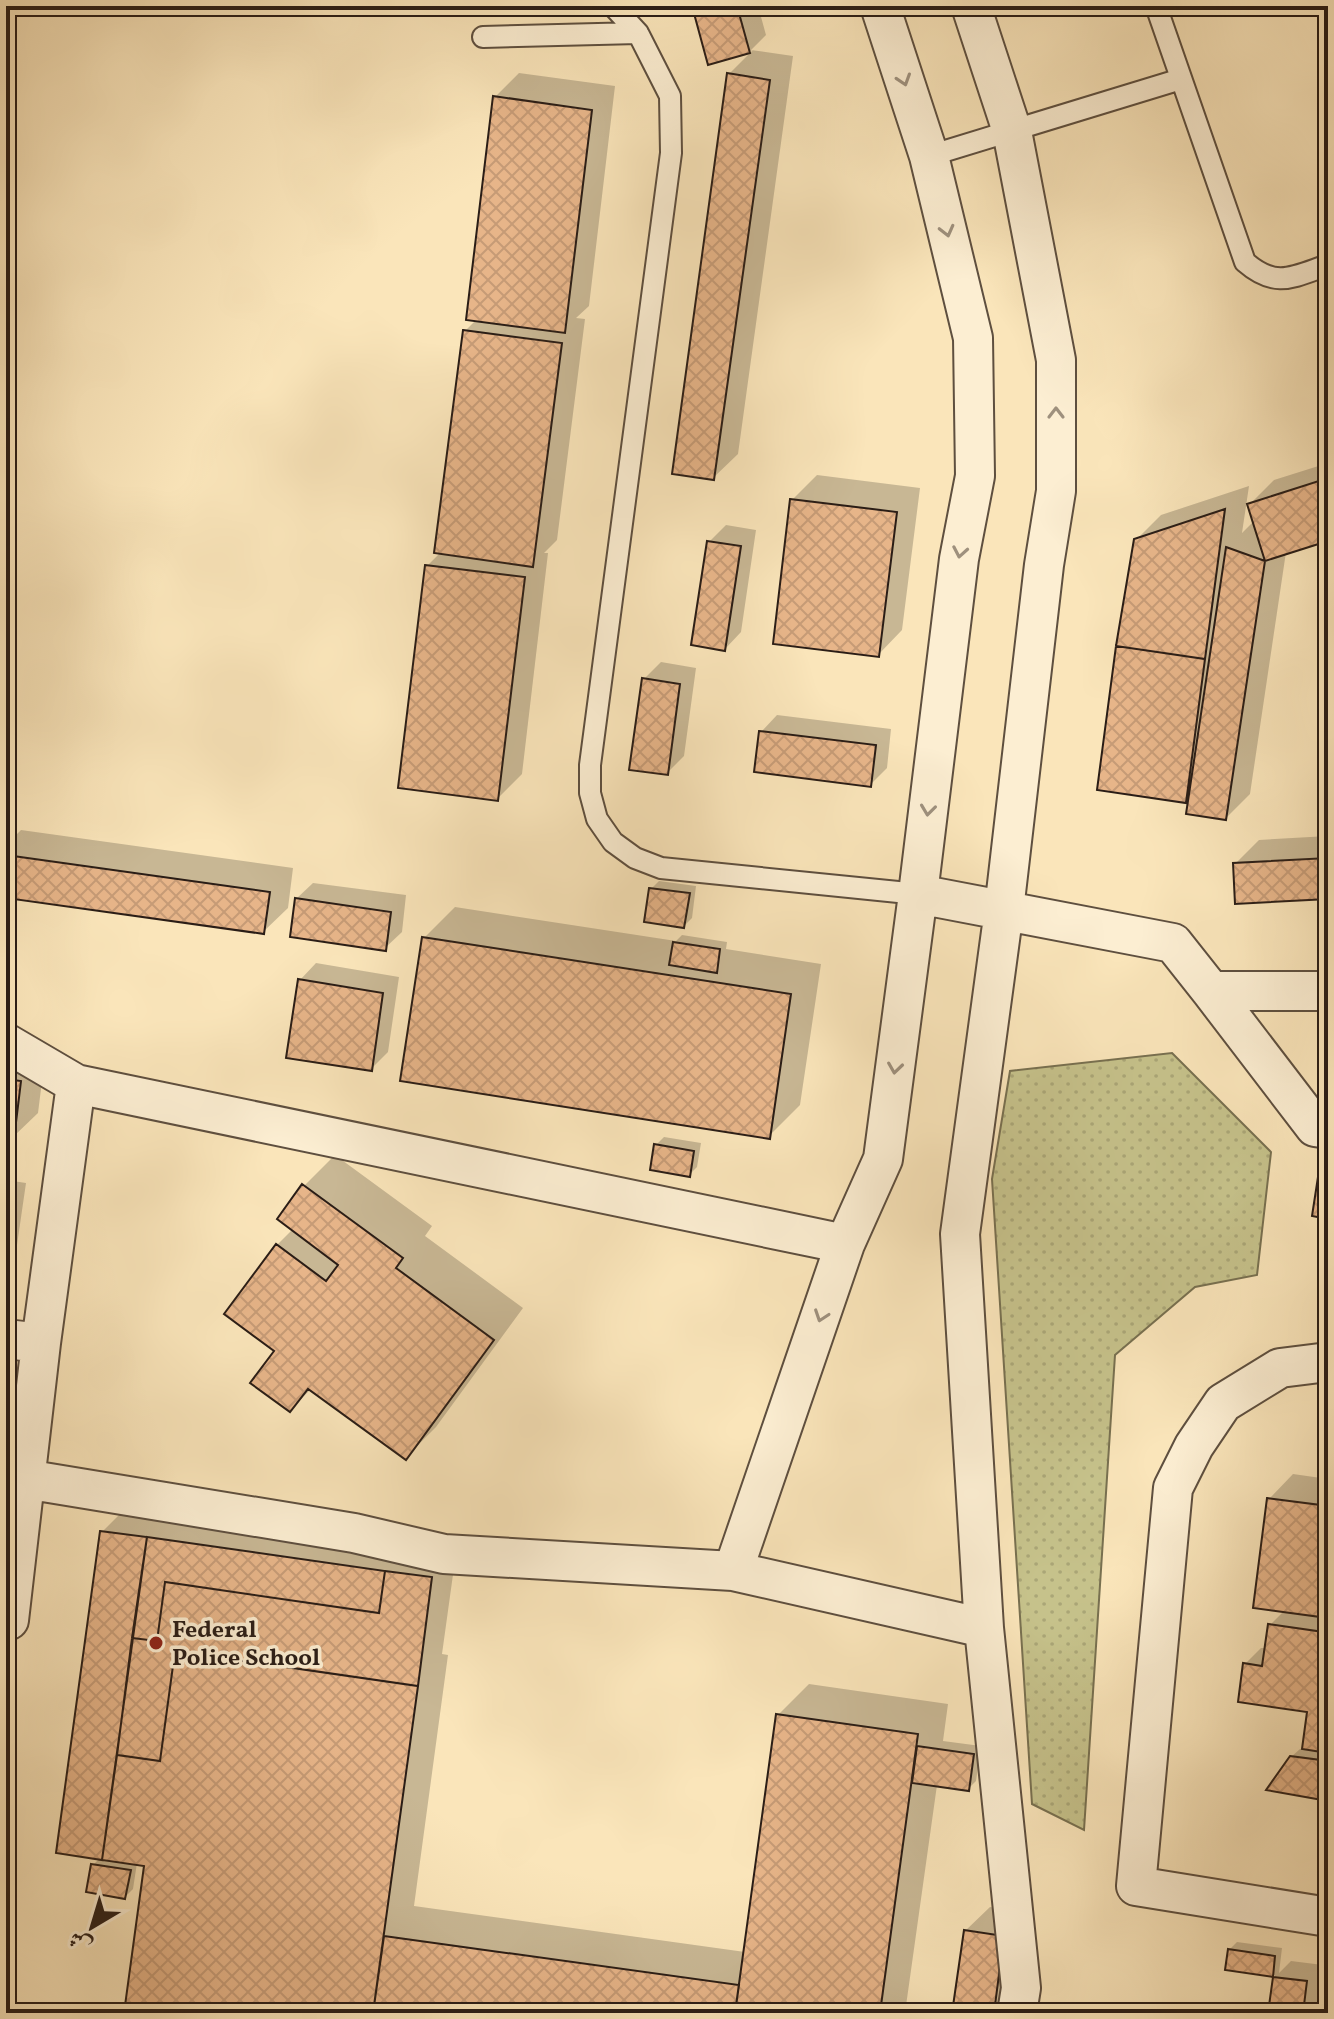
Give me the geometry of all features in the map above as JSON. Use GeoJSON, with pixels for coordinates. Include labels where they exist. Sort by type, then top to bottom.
{"type":"FeatureCollection","features":[{"type":"Feature","properties":{"kind":"street"},"geometry":{"type":"LineString","coordinates":[[733,1571],[845,1244],[883,1159],[959,559],[975,476],[973,338],[929,156],[880,6]]}},
{"type":"Feature","properties":{"kind":"street"},"geometry":{"type":"LineString","coordinates":[[971,6],[1012,131],[1056,360],[1056,491],[1044,565],[1004,910],[960,1234],[984,1628],[1021,1988],[1017,2013]]}},
{"type":"Feature","properties":{"kind":"street"},"geometry":{"type":"LineString","coordinates":[[918,894],[1173,943],[1315,1127],[1328,1129]]}},
{"type":"Feature","properties":{"kind":"street"},"geometry":{"type":"LineString","coordinates":[[1211,991],[1328,991]]}},
{"type":"Feature","properties":{"kind":"street"},"geometry":{"type":"LineString","coordinates":[[6,1043],[76,1084],[845,1244]]}},
{"type":"Feature","properties":{"kind":"street"},"geometry":{"type":"LineString","coordinates":[[7,1628],[25,1479],[23,1341],[76,1084]]}},
{"type":"Feature","properties":{"kind":"street"},"geometry":{"type":"LineString","coordinates":[[1328,1362],[1280,1368],[1223,1403],[1194,1446],[1173,1488],[1136,1886],[1328,1917]]}},
{"type":"Feature","properties":{"kind":"street"},"geometry":{"type":"LineString","coordinates":[[25,1479],[354,1533],[444,1554],[733,1571],[984,1628]]}},
{"type":"Feature","properties":{"kind":"lane"},"geometry":{"type":"LineString","coordinates":[[613,6],[638,33],[670,96],[671,153],[590,765],[590,793],[597,819],[613,842],[635,858],[661,868],[918,894]]}},
{"type":"Feature","properties":{"kind":"lane"},"geometry":{"type":"LineString","coordinates":[[1156,6],[1245,262],[1259,274],[1276,279],[1294,277],[1328,265]]}},
{"type":"Feature","properties":{"kind":"lane"},"geometry":{"type":"LineString","coordinates":[[483,37],[638,33]]}},
{"type":"Feature","properties":{"kind":"lane"},"geometry":{"type":"LineString","coordinates":[[929,156],[1181,79]]}},
{"type":"Feature","properties":{"kind":"shaded area"},"geometry":{"type":"Polygon","coordinates":[[[1172,1053],[1271,1152],[1257,1275],[1195,1287],[1115,1355],[1084,1830],[1032,1804],[992,1179],[1010,1071],[1172,1053]]]}},
{"type":"Feature","properties":{"kind":"building"},"geometry":{"type":"Polygon","coordinates":[[[692,6],[737,6],[750,53],[708,65],[692,6]]]}},
{"type":"Feature","properties":{"kind":"building"},"geometry":{"type":"Polygon","coordinates":[[[727,73],[770,80],[714,480],[672,474],[727,73]]]}},
{"type":"Feature","properties":{"kind":"building"},"geometry":{"type":"Polygon","coordinates":[[[493,96],[592,110],[565,333],[466,320],[493,96]]]}},
{"type":"Feature","properties":{"kind":"building"},"geometry":{"type":"Polygon","coordinates":[[[463,330],[562,343],[533,567],[434,553],[463,330]]]}},
{"type":"Feature","properties":{"kind":"building"},"geometry":{"type":"Polygon","coordinates":[[[1328,478],[1328,541],[1265,561],[1247,504],[1328,478]]]}},
{"type":"Feature","properties":{"kind":"building"},"geometry":{"type":"Polygon","coordinates":[[[790,499],[897,512],[879,657],[773,644],[790,499]]]}},
{"type":"Feature","properties":{"kind":"building"},"geometry":{"type":"Polygon","coordinates":[[[1225,509],[1205,659],[1116,646],[1134,539],[1225,509]]]}},
{"type":"Feature","properties":{"kind":"building"},"geometry":{"type":"Polygon","coordinates":[[[707,541],[741,546],[725,651],[691,645],[707,541]]]}},
{"type":"Feature","properties":{"kind":"building"},"geometry":{"type":"Polygon","coordinates":[[[1226,547],[1265,561],[1226,820],[1186,814],[1226,547]]]}},
{"type":"Feature","properties":{"kind":"building"},"geometry":{"type":"Polygon","coordinates":[[[425,565],[525,577],[498,801],[398,788],[425,565]]]}},
{"type":"Feature","properties":{"kind":"building"},"geometry":{"type":"Polygon","coordinates":[[[1116,646],[1205,659],[1186,803],[1097,790],[1116,646]]]}},
{"type":"Feature","properties":{"kind":"building"},"geometry":{"type":"Polygon","coordinates":[[[642,678],[680,684],[668,775],[629,770],[642,678]]]}},
{"type":"Feature","properties":{"kind":"building"},"geometry":{"type":"Polygon","coordinates":[[[759,731],[876,745],[871,787],[754,772],[759,731]]]}},
{"type":"Feature","properties":{"kind":"building"},"geometry":{"type":"Polygon","coordinates":[[[6,855],[270,892],[264,934],[6,898],[6,855]]]}},
{"type":"Feature","properties":{"kind":"building"},"geometry":{"type":"Polygon","coordinates":[[[1328,858],[1328,899],[1235,904],[1233,863],[1328,858]]]}},
{"type":"Feature","properties":{"kind":"building"},"geometry":{"type":"Polygon","coordinates":[[[649,888],[690,893],[684,928],[644,922],[649,888]]]}},
{"type":"Feature","properties":{"kind":"building"},"geometry":{"type":"Polygon","coordinates":[[[295,898],[391,912],[386,951],[290,937],[295,898]]]}},
{"type":"Feature","properties":{"kind":"building"},"geometry":{"type":"Polygon","coordinates":[[[422,937],[791,994],[770,1139],[400,1081],[422,937]]]}},
{"type":"Feature","properties":{"kind":"building"},"geometry":{"type":"Polygon","coordinates":[[[673,942],[720,949],[717,973],[669,965],[673,942]]]}},
{"type":"Feature","properties":{"kind":"building"},"geometry":{"type":"Polygon","coordinates":[[[298,979],[383,993],[372,1071],[286,1058],[298,979]]]}},
{"type":"Feature","properties":{"kind":"building"},"geometry":{"type":"Polygon","coordinates":[[[6,1079],[21,1081],[14,1139],[6,1138],[6,1079]]]}},
{"type":"Feature","properties":{"kind":"building"},"geometry":{"type":"Polygon","coordinates":[[[1324,1138],[1328,1139],[1328,1219],[1312,1216],[1324,1138]]]}},
{"type":"Feature","properties":{"kind":"building"},"geometry":{"type":"Polygon","coordinates":[[[654,1144],[694,1151],[690,1177],[650,1170],[654,1144]]]}},
{"type":"Feature","properties":{"kind":"building"},"geometry":{"type":"Polygon","coordinates":[[[302,1184],[403,1258],[396,1268],[494,1340],[406,1460],[308,1389],[290,1412],[250,1383],[274,1351],[224,1314],[276,1244],[326,1281],[338,1265],[277,1219],[302,1184]]]}},
{"type":"Feature","properties":{"kind":"building"},"geometry":{"type":"Polygon","coordinates":[[[1267,1498],[1328,1506],[1328,1618],[1253,1608],[1267,1498]]]}},
{"type":"Feature","properties":{"kind":"building"},"geometry":{"type":"Polygon","coordinates":[[[100,1531],[147,1537],[102,1860],[56,1853],[100,1531]]]}},
{"type":"Feature","properties":{"kind":"building"},"geometry":{"type":"Polygon","coordinates":[[[147,1537],[385,1571],[379,1613],[165,1582],[157,1641],[132,1638],[147,1537]]]}},
{"type":"Feature","properties":{"kind":"building"},"geometry":{"type":"Polygon","coordinates":[[[385,1571],[432,1577],[418,1686],[175,1651],[160,1761],[117,1755],[132,1638],[157,1641],[165,1582],[379,1613],[385,1571]]]}},
{"type":"Feature","properties":{"kind":"building"},"geometry":{"type":"Polygon","coordinates":[[[1326,1618],[1328,1753],[1302,1749],[1307,1712],[1238,1702],[1243,1663],[1262,1666],[1268,1624],[1324,1632],[1326,1618]]]}},
{"type":"Feature","properties":{"kind":"building"},"geometry":{"type":"Polygon","coordinates":[[[175,1651],[418,1686],[373,2013],[124,2013],[144,1866],[102,1860],[117,1755],[160,1761],[175,1651]]]}},
{"type":"Feature","properties":{"kind":"building"},"geometry":{"type":"Polygon","coordinates":[[[776,1714],[918,1734],[880,2013],[735,2013],[776,1714]]]}},
{"type":"Feature","properties":{"kind":"building"},"geometry":{"type":"Polygon","coordinates":[[[917,1746],[974,1754],[969,1791],[912,1783],[917,1746]]]}},
{"type":"Feature","properties":{"kind":"building"},"geometry":{"type":"Polygon","coordinates":[[[1290,1756],[1328,1761],[1328,1801],[1266,1790],[1290,1756]]]}},
{"type":"Feature","properties":{"kind":"building"},"geometry":{"type":"Polygon","coordinates":[[[91,1864],[131,1870],[125,1899],[86,1892],[91,1864]]]}},
{"type":"Feature","properties":{"kind":"building"},"geometry":{"type":"Polygon","coordinates":[[[964,1930],[1004,1936],[994,2013],[952,2013],[964,1930]]]}},
{"type":"Feature","properties":{"kind":"building"},"geometry":{"type":"Polygon","coordinates":[[[384,1936],[739,1985],[735,2013],[373,2013],[384,1936]]]}},
{"type":"Feature","properties":{"kind":"building"},"geometry":{"type":"Polygon","coordinates":[[[1228,1949],[1275,1956],[1273,1977],[1225,1970],[1228,1949]]]}},
{"type":"Feature","properties":{"kind":"building"},"geometry":{"type":"Polygon","coordinates":[[[1273,1977],[1307,1981],[1303,2013],[1268,2013],[1273,1977]]]}},
{"type":"Feature","properties":{"kind":"place","name":"Federal Police School"},"geometry":{"type":"Point","coordinates":[156,1643]}}]}
